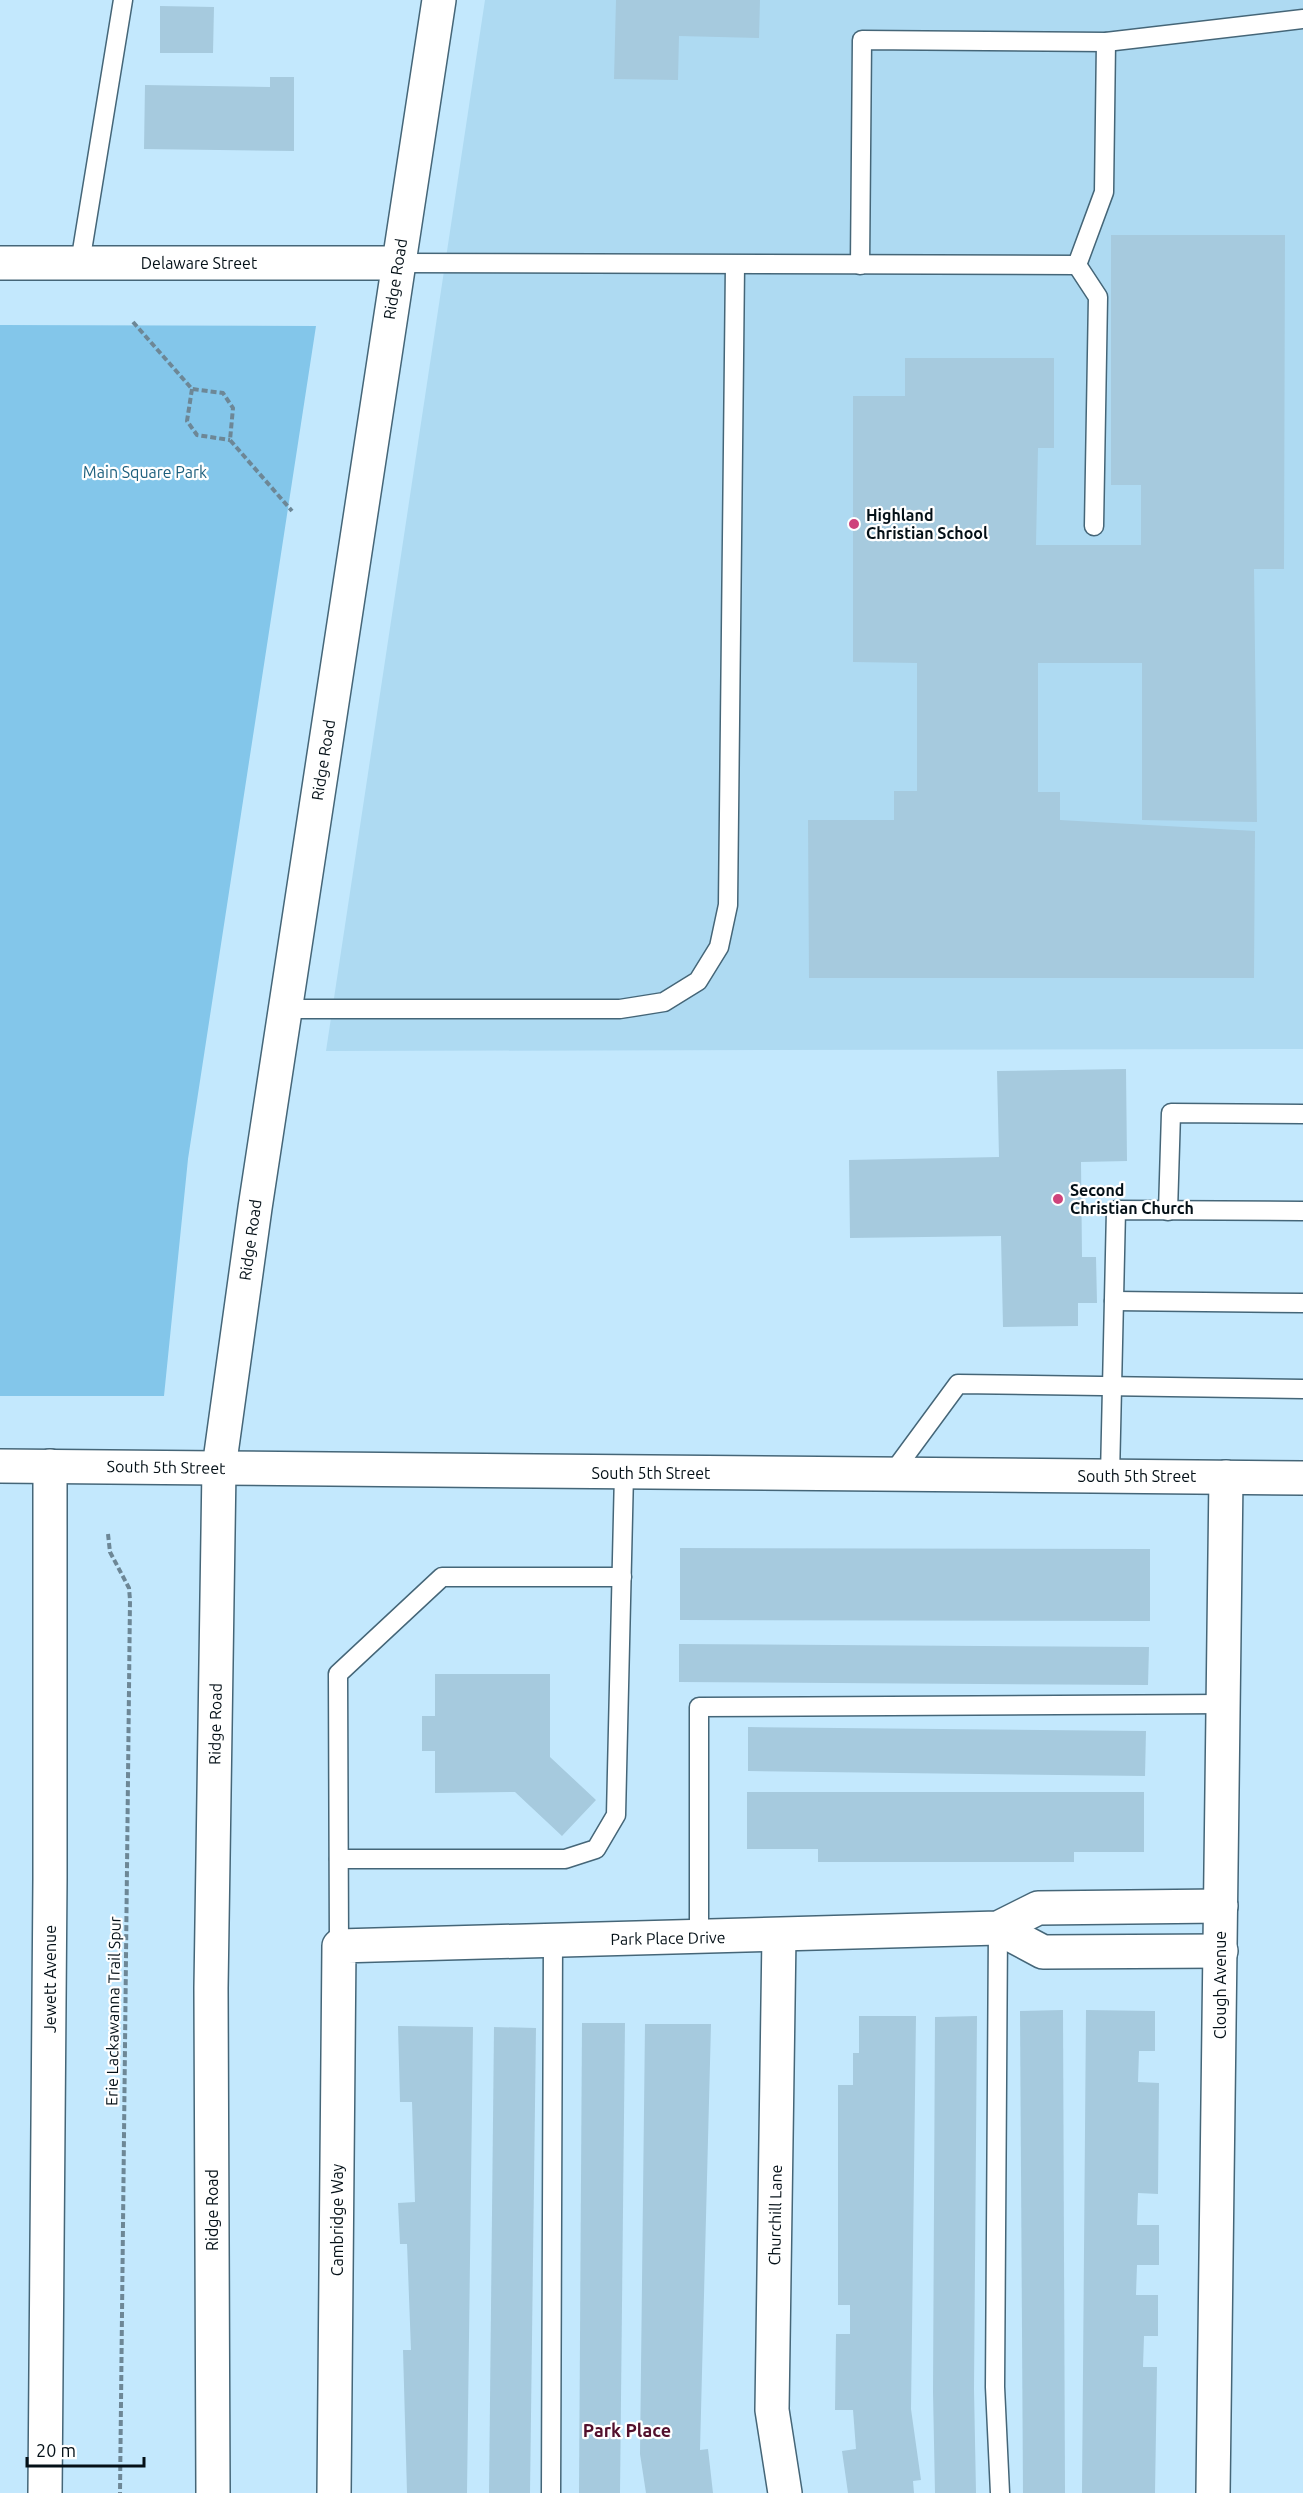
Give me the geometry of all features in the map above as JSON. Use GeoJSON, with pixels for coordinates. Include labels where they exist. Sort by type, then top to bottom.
{"type":"FeatureCollection","features":[{"type":"Feature","properties":{"kind":"street","name":"Ridge Road"},"geometry":{"type":"LineString","coordinates":[[213,2493],[212,1988],[219,1468],[285,1009],[439,0]]}},
{"type":"Feature","properties":{"kind":"street","name":"Delaware Street"},"geometry":{"type":"LineString","coordinates":[[0,263],[398,263]]}},
{"type":"Feature","properties":{"kind":"street","name":"South 5th Street"},"geometry":{"type":"LineString","coordinates":[[0,1466],[1303,1478]]}},
{"type":"Feature","properties":{"kind":"street","name":"Jewett Avenue"},"geometry":{"type":"LineString","coordinates":[[45,2493],[50,1879],[50,1466]]}},
{"type":"Feature","properties":{"kind":"street","name":"Clough Avenue"},"geometry":{"type":"LineString","coordinates":[[1213,2493],[1226,1477]]}},
{"type":"Feature","properties":{"kind":"street","name":"Park Place Drive"},"geometry":{"type":"LineString","coordinates":[[339,1946],[699,1938],[998,1928],[1038,1908],[1221,1906]]}},
{"type":"Feature","properties":{"kind":"street","name":"Park Place Drive"},"geometry":{"type":"LineString","coordinates":[[998,1928],[1043,1952],[1221,1951]]}},
{"type":"Feature","properties":{"kind":"street","name":"Churchill Lane"},"geometry":{"type":"LineString","coordinates":[[779,1935],[772,2410],[785,2493]]}},
{"type":"Feature","properties":{"kind":"street","name":"Cambridge Way"},"geometry":{"type":"LineString","coordinates":[[334,2493],[339,1946]]}},
{"type":"Feature","properties":{"kind":"lane"},"geometry":{"type":"LineString","coordinates":[[80,263],[123,0]]}},
{"type":"Feature","properties":{"kind":"lane"},"geometry":{"type":"LineString","coordinates":[[860,265],[862,40],[1106,42],[1303,19]]}},
{"type":"Feature","properties":{"kind":"lane"},"geometry":{"type":"LineString","coordinates":[[1077,265],[1104,192],[1106,42]]}},
{"type":"Feature","properties":{"kind":"lane"},"geometry":{"type":"LineString","coordinates":[[398,263],[1077,265]]}},
{"type":"Feature","properties":{"kind":"lane"},"geometry":{"type":"LineString","coordinates":[[285,1009],[620,1009],[664,1002],[698,981],[719,947],[728,904],[735,265]]}},
{"type":"Feature","properties":{"kind":"lane"},"geometry":{"type":"LineString","coordinates":[[1077,265],[1098,297],[1094,526]]}},
{"type":"Feature","properties":{"kind":"lane"},"geometry":{"type":"LineString","coordinates":[[1168,1211],[1171,1113],[1303,1114]]}},
{"type":"Feature","properties":{"kind":"lane"},"geometry":{"type":"LineString","coordinates":[[1110,1476],[1116,1210],[1303,1211]]}},
{"type":"Feature","properties":{"kind":"lane"},"geometry":{"type":"LineString","coordinates":[[1114,1300],[1303,1303]]}},
{"type":"Feature","properties":{"kind":"lane"},"geometry":{"type":"LineString","coordinates":[[891,1474],[958,1384],[1303,1389]]}},
{"type":"Feature","properties":{"kind":"lane"},"geometry":{"type":"LineString","coordinates":[[339,1859],[565,1859],[596,1849],[616,1815],[624,1473]]}},
{"type":"Feature","properties":{"kind":"lane"},"geometry":{"type":"LineString","coordinates":[[339,1946],[338,1674],[442,1576],[622,1576]]}},
{"type":"Feature","properties":{"kind":"lane"},"geometry":{"type":"LineString","coordinates":[[699,1938],[699,1707],[1224,1704]]}},
{"type":"Feature","properties":{"kind":"lane"},"geometry":{"type":"LineString","coordinates":[[998,1928],[995,2387],[1000,2493]]}},
{"type":"Feature","properties":{"kind":"lane"},"geometry":{"type":"LineString","coordinates":[[551,2493],[553,1941]]}},
{"type":"Feature","properties":{"kind":"path"},"geometry":{"type":"LineString","coordinates":[[133,322],[192,389],[223,393],[233,408],[230,440]]}},
{"type":"Feature","properties":{"kind":"path"},"geometry":{"type":"LineString","coordinates":[[192,389],[187,421],[197,435],[230,440],[292,512]]}},
{"type":"Feature","properties":{"kind":"path","name":"Erie Lackawanna Trail Spur"},"geometry":{"type":"LineString","coordinates":[[108,1534],[110,1552],[129,1588],[130,1600],[120,2493]]}},
{"type":"Feature","properties":{"kind":"shaded area","name":"Highland Christian School"},"geometry":{"type":"Polygon","coordinates":[[[485,0],[1303,0],[1303,1049],[326,1051],[485,0]]]}},
{"type":"Feature","properties":{"kind":"green space","name":"Main Square Park"},"geometry":{"type":"Polygon","coordinates":[[[0,325],[316,326],[188,1159],[164,1396],[0,1396],[0,325]]]}},
{"type":"Feature","properties":{"kind":"building"},"geometry":{"type":"Polygon","coordinates":[[[616,0],[760,0],[759,38],[679,36],[678,80],[614,79],[616,0]]]}},
{"type":"Feature","properties":{"kind":"building"},"geometry":{"type":"Polygon","coordinates":[[[160,6],[214,7],[213,53],[160,53],[160,6]]]}},
{"type":"Feature","properties":{"kind":"building"},"geometry":{"type":"Polygon","coordinates":[[[270,77],[294,77],[294,151],[144,149],[145,85],[270,87],[270,77]]]}},
{"type":"Feature","properties":{"kind":"building","name":"Highland Christian School"},"geometry":{"type":"Polygon","coordinates":[[[1111,235],[1285,235],[1284,569],[1254,569],[1257,822],[1142,820],[1142,663],[1038,663],[1038,792],[1060,792],[1060,820],[1255,831],[1254,978],[809,978],[808,820],[894,820],[894,791],[917,791],[917,663],[853,662],[853,396],[905,396],[905,358],[1054,358],[1054,448],[1038,448],[1036,545],[1141,545],[1141,485],[1111,485],[1111,235]]]}},
{"type":"Feature","properties":{"kind":"building"},"geometry":{"type":"Polygon","coordinates":[[[1126,1069],[1127,1161],[1081,1162],[1082,1257],[1096,1257],[1097,1303],[1078,1303],[1078,1326],[1003,1327],[1001,1236],[850,1238],[849,1160],[999,1157],[997,1071],[1126,1069]]]}},
{"type":"Feature","properties":{"kind":"building"},"geometry":{"type":"Polygon","coordinates":[[[680,1548],[1150,1549],[1150,1621],[680,1620],[680,1548]]]}},
{"type":"Feature","properties":{"kind":"building"},"geometry":{"type":"Polygon","coordinates":[[[679,1644],[1149,1647],[1148,1685],[679,1682],[679,1644]]]}},
{"type":"Feature","properties":{"kind":"building"},"geometry":{"type":"Polygon","coordinates":[[[435,1674],[550,1674],[550,1757],[596,1800],[562,1836],[515,1792],[435,1793],[435,1751],[422,1751],[422,1716],[435,1716],[435,1674]]]}},
{"type":"Feature","properties":{"kind":"building"},"geometry":{"type":"Polygon","coordinates":[[[748,1727],[1146,1731],[1145,1776],[748,1771],[748,1727]]]}},
{"type":"Feature","properties":{"kind":"building"},"geometry":{"type":"Polygon","coordinates":[[[747,1792],[1144,1792],[1144,1852],[1074,1852],[1074,1862],[818,1862],[818,1849],[747,1849],[747,1792]]]}},
{"type":"Feature","properties":{"kind":"building"},"geometry":{"type":"Polygon","coordinates":[[[1063,2010],[1065,2493],[1023,2493],[1020,2011],[1063,2010]]]}},
{"type":"Feature","properties":{"kind":"building"},"geometry":{"type":"Polygon","coordinates":[[[1086,2010],[1155,2011],[1155,2051],[1139,2051],[1138,2082],[1159,2083],[1158,2194],[1138,2193],[1137,2225],[1159,2225],[1159,2265],[1137,2265],[1136,2295],[1158,2295],[1158,2336],[1144,2336],[1143,2367],[1157,2367],[1155,2493],[1082,2493],[1086,2010]]]}},
{"type":"Feature","properties":{"kind":"building"},"geometry":{"type":"Polygon","coordinates":[[[859,2016],[916,2016],[911,2409],[921,2480],[913,2481],[914,2493],[848,2493],[842,2451],[856,2449],[853,2410],[835,2410],[836,2334],[850,2334],[850,2305],[838,2305],[838,2085],[853,2085],[853,2053],[859,2053],[859,2016]]]}},
{"type":"Feature","properties":{"kind":"building"},"geometry":{"type":"Polygon","coordinates":[[[977,2016],[974,2389],[976,2493],[935,2493],[933,2392],[935,2017],[977,2016]]]}},
{"type":"Feature","properties":{"kind":"building"},"geometry":{"type":"Polygon","coordinates":[[[582,2023],[625,2023],[620,2493],[579,2493],[582,2023]]]}},
{"type":"Feature","properties":{"kind":"building"},"geometry":{"type":"Polygon","coordinates":[[[645,2024],[711,2024],[700,2450],[708,2449],[713,2493],[646,2493],[640,2454],[645,2024]]]}},
{"type":"Feature","properties":{"kind":"building"},"geometry":{"type":"Polygon","coordinates":[[[398,2026],[473,2027],[467,2493],[407,2493],[403,2350],[411,2350],[407,2244],[400,2244],[398,2203],[415,2202],[412,2102],[400,2102],[398,2026]]]}},
{"type":"Feature","properties":{"kind":"building"},"geometry":{"type":"Polygon","coordinates":[[[494,2027],[536,2028],[530,2493],[489,2493],[494,2027]]]}},
{"type":"Feature","properties":{"kind":"place","name":"Highland Christian School"},"geometry":{"type":"Point","coordinates":[854,524]}},
{"type":"Feature","properties":{"kind":"place","name":"Second Christian Church"},"geometry":{"type":"Point","coordinates":[1058,1199]}},
{"type":"Feature","properties":{"kind":"district","name":"Park Place"},"geometry":{"type":"Point","coordinates":[627,2430]}}]}
